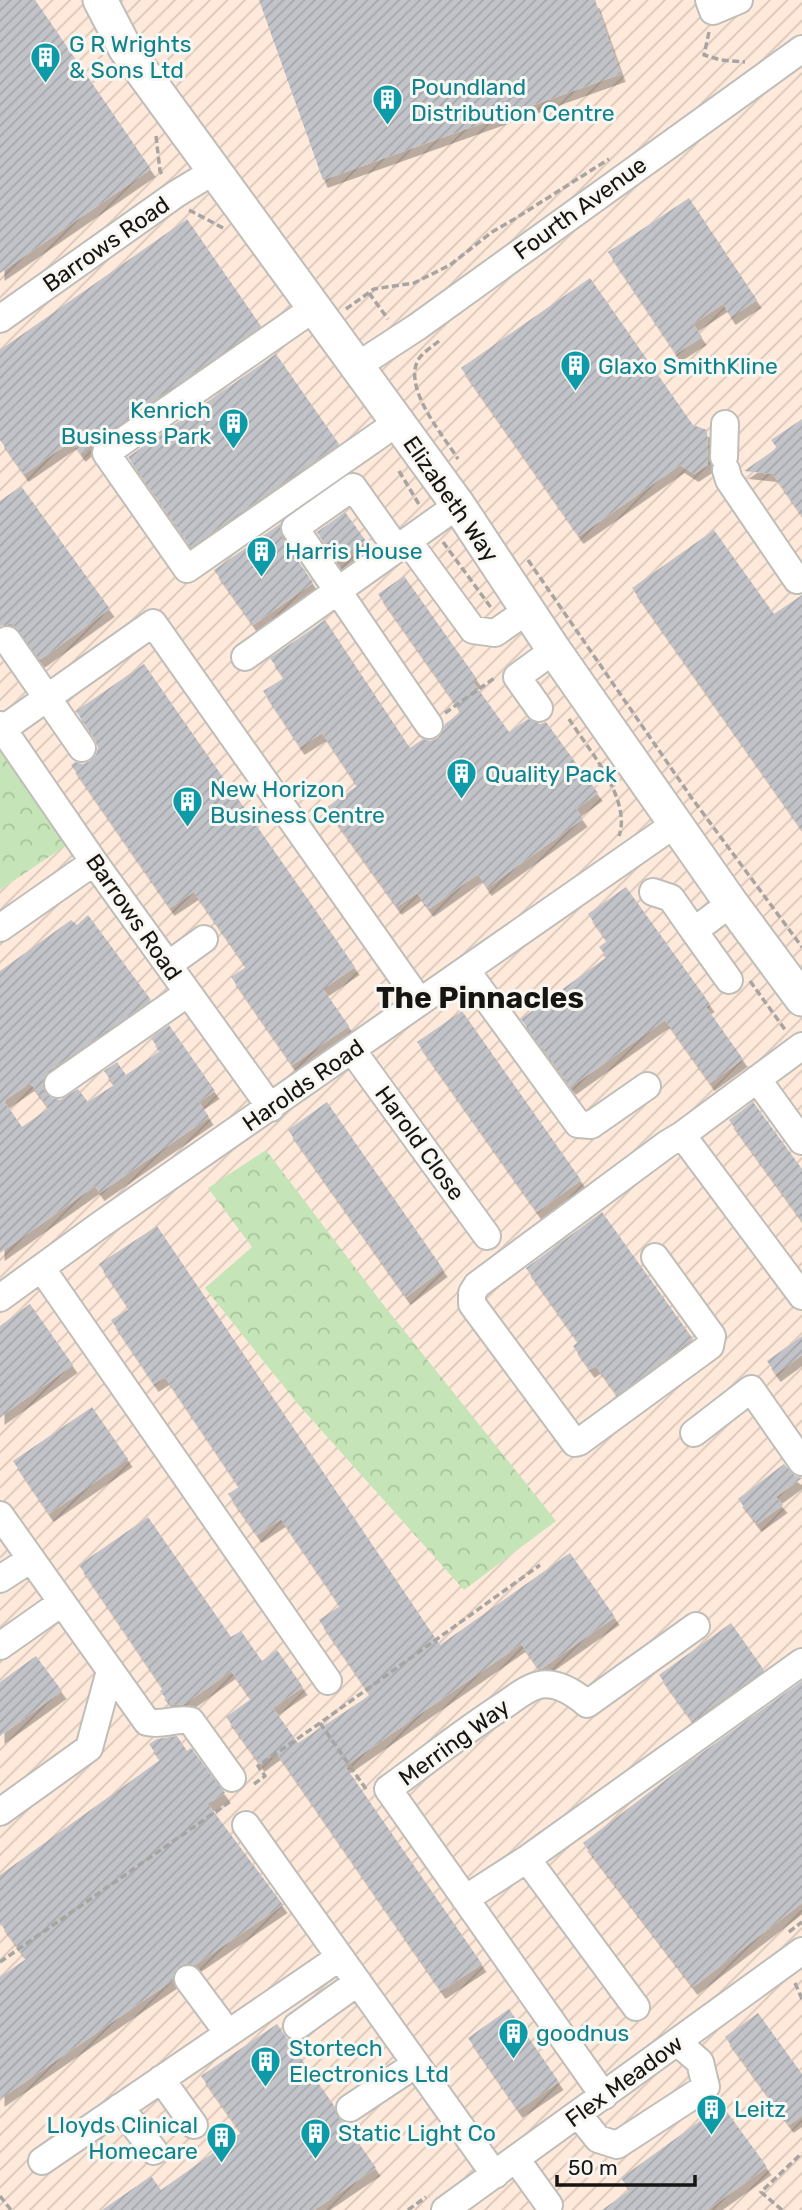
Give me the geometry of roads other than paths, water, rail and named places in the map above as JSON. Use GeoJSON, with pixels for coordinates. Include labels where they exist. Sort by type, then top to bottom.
{"type":"FeatureCollection","features":[{"type":"Feature","properties":{"kind":"main road","name":"Elizabeth Way"},"geometry":{"type":"LineString","coordinates":[[100,0],[125,48],[214,171],[329,309],[357,366],[458,505],[554,650],[675,824],[802,999]]}},
{"type":"Feature","properties":{"kind":"street"},"geometry":{"type":"LineString","coordinates":[[711,5],[739,0]]}},
{"type":"Feature","properties":{"kind":"street","name":"Fourth Avenue"},"geometry":{"type":"LineString","coordinates":[[357,366],[417,327],[802,48]]}},
{"type":"Feature","properties":{"kind":"street","name":"Barrows Road"},"geometry":{"type":"LineString","coordinates":[[0,319],[176,194],[214,171]]}},
{"type":"Feature","properties":{"kind":"street"},"geometry":{"type":"LineString","coordinates":[[329,309],[106,453],[187,569],[398,422]]}},
{"type":"Feature","properties":{"kind":"street"},"geometry":{"type":"LineString","coordinates":[[725,424],[725,463],[729,480],[797,580]]}},
{"type":"Feature","properties":{"kind":"street"},"geometry":{"type":"LineString","coordinates":[[429,725],[295,528],[353,487],[474,630],[495,633],[528,610]]}},
{"type":"Feature","properties":{"kind":"street"},"geometry":{"type":"LineString","coordinates":[[245,657],[458,505]]}},
{"type":"Feature","properties":{"kind":"street"},"geometry":{"type":"LineString","coordinates":[[2,727],[153,624],[421,1002]]}},
{"type":"Feature","properties":{"kind":"street"},"geometry":{"type":"LineString","coordinates":[[7,640],[82,748]]}},
{"type":"Feature","properties":{"kind":"street"},"geometry":{"type":"LineString","coordinates":[[539,708],[517,677],[554,650]]}},
{"type":"Feature","properties":{"kind":"street","name":"Barrows Road"},"geometry":{"type":"LineString","coordinates":[[2,727],[94,862],[271,1108]]}},
{"type":"Feature","properties":{"kind":"street","name":"Harolds Road"},"geometry":{"type":"LineString","coordinates":[[0,1298],[100,1225],[675,824]]}},
{"type":"Feature","properties":{"kind":"street"},"geometry":{"type":"LineString","coordinates":[[0,928],[94,862]]}},
{"type":"Feature","properties":{"kind":"street"},"geometry":{"type":"LineString","coordinates":[[653,892],[671,898],[729,980]]}},
{"type":"Feature","properties":{"kind":"street"},"geometry":{"type":"LineString","coordinates":[[694,931],[731,903]]}},
{"type":"Feature","properties":{"kind":"street"},"geometry":{"type":"LineString","coordinates":[[168,965],[204,939]]}},
{"type":"Feature","properties":{"kind":"street"},"geometry":{"type":"LineString","coordinates":[[466,970],[578,1124],[591,1125],[648,1086]]}},
{"type":"Feature","properties":{"kind":"street"},"geometry":{"type":"LineString","coordinates":[[58,1084],[188,993]]}},
{"type":"Feature","properties":{"kind":"street"},"geometry":{"type":"LineString","coordinates":[[655,1258],[712,1336],[710,1346],[575,1443],[472,1304],[472,1293],[477,1285],[802,1046]]}},
{"type":"Feature","properties":{"kind":"street","name":"Harold Close"},"geometry":{"type":"LineString","coordinates":[[352,1051],[487,1237]]}},
{"type":"Feature","properties":{"kind":"street"},"geometry":{"type":"LineString","coordinates":[[757,1079],[802,1141]]}},
{"type":"Feature","properties":{"kind":"street"},"geometry":{"type":"LineString","coordinates":[[682,1136],[802,1296]]}},
{"type":"Feature","properties":{"kind":"street"},"geometry":{"type":"LineString","coordinates":[[41,1269],[328,1681]]}},
{"type":"Feature","properties":{"kind":"street"},"geometry":{"type":"LineString","coordinates":[[694,1433],[751,1389],[802,1462]]}},
{"type":"Feature","properties":{"kind":"street"},"geometry":{"type":"LineString","coordinates":[[0,1515],[147,1722],[159,1725],[186,1719],[191,1721],[239,1787]]}},
{"type":"Feature","properties":{"kind":"street"},"geometry":{"type":"LineString","coordinates":[[0,1579],[31,1559]]}},
{"type":"Feature","properties":{"kind":"street"},"geometry":{"type":"LineString","coordinates":[[0,1646],[61,1603]]}},
{"type":"Feature","properties":{"kind":"street","name":"Merring Way"},"geometry":{"type":"LineString","coordinates":[[604,2095],[388,1789],[495,1710],[527,1690],[540,1684],[556,1686],[574,1693],[587,1704],[696,1626]]}},
{"type":"Feature","properties":{"kind":"street"},"geometry":{"type":"LineString","coordinates":[[465,1899],[527,1858],[802,1662]]}},
{"type":"Feature","properties":{"kind":"street"},"geometry":{"type":"LineString","coordinates":[[0,1812],[89,1748],[110,1671]]}},
{"type":"Feature","properties":{"kind":"street"},"geometry":{"type":"LineString","coordinates":[[246,1825],[416,2064],[505,2167],[549,2205]]}},
{"type":"Feature","properties":{"kind":"street"},"geometry":{"type":"LineString","coordinates":[[527,1858],[636,2007]]}},
{"type":"Feature","properties":{"kind":"street","name":"Flex Meadow"},"geometry":{"type":"LineString","coordinates":[[445,2210],[802,1951]]}},
{"type":"Feature","properties":{"kind":"street"},"geometry":{"type":"LineString","coordinates":[[42,2161],[340,1956]]}},
{"type":"Feature","properties":{"kind":"street"},"geometry":{"type":"LineString","coordinates":[[188,1979],[228,2033]]}},
{"type":"Feature","properties":{"kind":"street"},"geometry":{"type":"LineString","coordinates":[[297,2026],[358,1983]]}},
{"type":"Feature","properties":{"kind":"street"},"geometry":{"type":"LineString","coordinates":[[578,2114],[598,2139],[617,2145],[706,2087],[700,2063],[677,2042]]}},
{"type":"Feature","properties":{"kind":"street"},"geometry":{"type":"LineString","coordinates":[[350,2108],[416,2064]]}},
{"type":"Feature","properties":{"kind":"street"},"geometry":{"type":"LineString","coordinates":[[161,2079],[194,2125]]}},
{"type":"Feature","properties":{"kind":"street"},"geometry":{"type":"LineString","coordinates":[[120,2107],[154,2151]]}},
{"type":"Feature","properties":{"kind":"place","name":"G R Wrights & Sons Ltd"},"geometry":{"type":"Point","coordinates":[46,84]}},
{"type":"Feature","properties":{"kind":"place","name":"Poundland Distribution Centre"},"geometry":{"type":"Point","coordinates":[388,127]}},
{"type":"Feature","properties":{"kind":"place","name":"Glaxo SmithKline"},"geometry":{"type":"Point","coordinates":[575,393]}},
{"type":"Feature","properties":{"kind":"place","name":"Kenrich Business Park"},"geometry":{"type":"Point","coordinates":[234,450]}},
{"type":"Feature","properties":{"kind":"place","name":"Harris House"},"geometry":{"type":"Point","coordinates":[262,578]}},
{"type":"Feature","properties":{"kind":"place","name":"Quality Pack"},"geometry":{"type":"Point","coordinates":[462,801]}},
{"type":"Feature","properties":{"kind":"place","name":"New Horizon Business Centre"},"geometry":{"type":"Point","coordinates":[187,829]}},
{"type":"Feature","properties":{"kind":"place","name":"goodnus"},"geometry":{"type":"Point","coordinates":[513,2060]}},
{"type":"Feature","properties":{"kind":"place","name":"Stortech Electronics Ltd"},"geometry":{"type":"Point","coordinates":[266,2088]}},
{"type":"Feature","properties":{"kind":"place","name":"Leitz"},"geometry":{"type":"Point","coordinates":[711,2136]}},
{"type":"Feature","properties":{"kind":"place","name":"Static Light Co"},"geometry":{"type":"Point","coordinates":[315,2160]}},
{"type":"Feature","properties":{"kind":"place","name":"Lloyds Clinical Homecare"},"geometry":{"type":"Point","coordinates":[221,2165]}},
{"type":"Feature","properties":{"kind":"district","name":"The Pinnacles"},"geometry":{"type":"Point","coordinates":[480,998]}}]}
